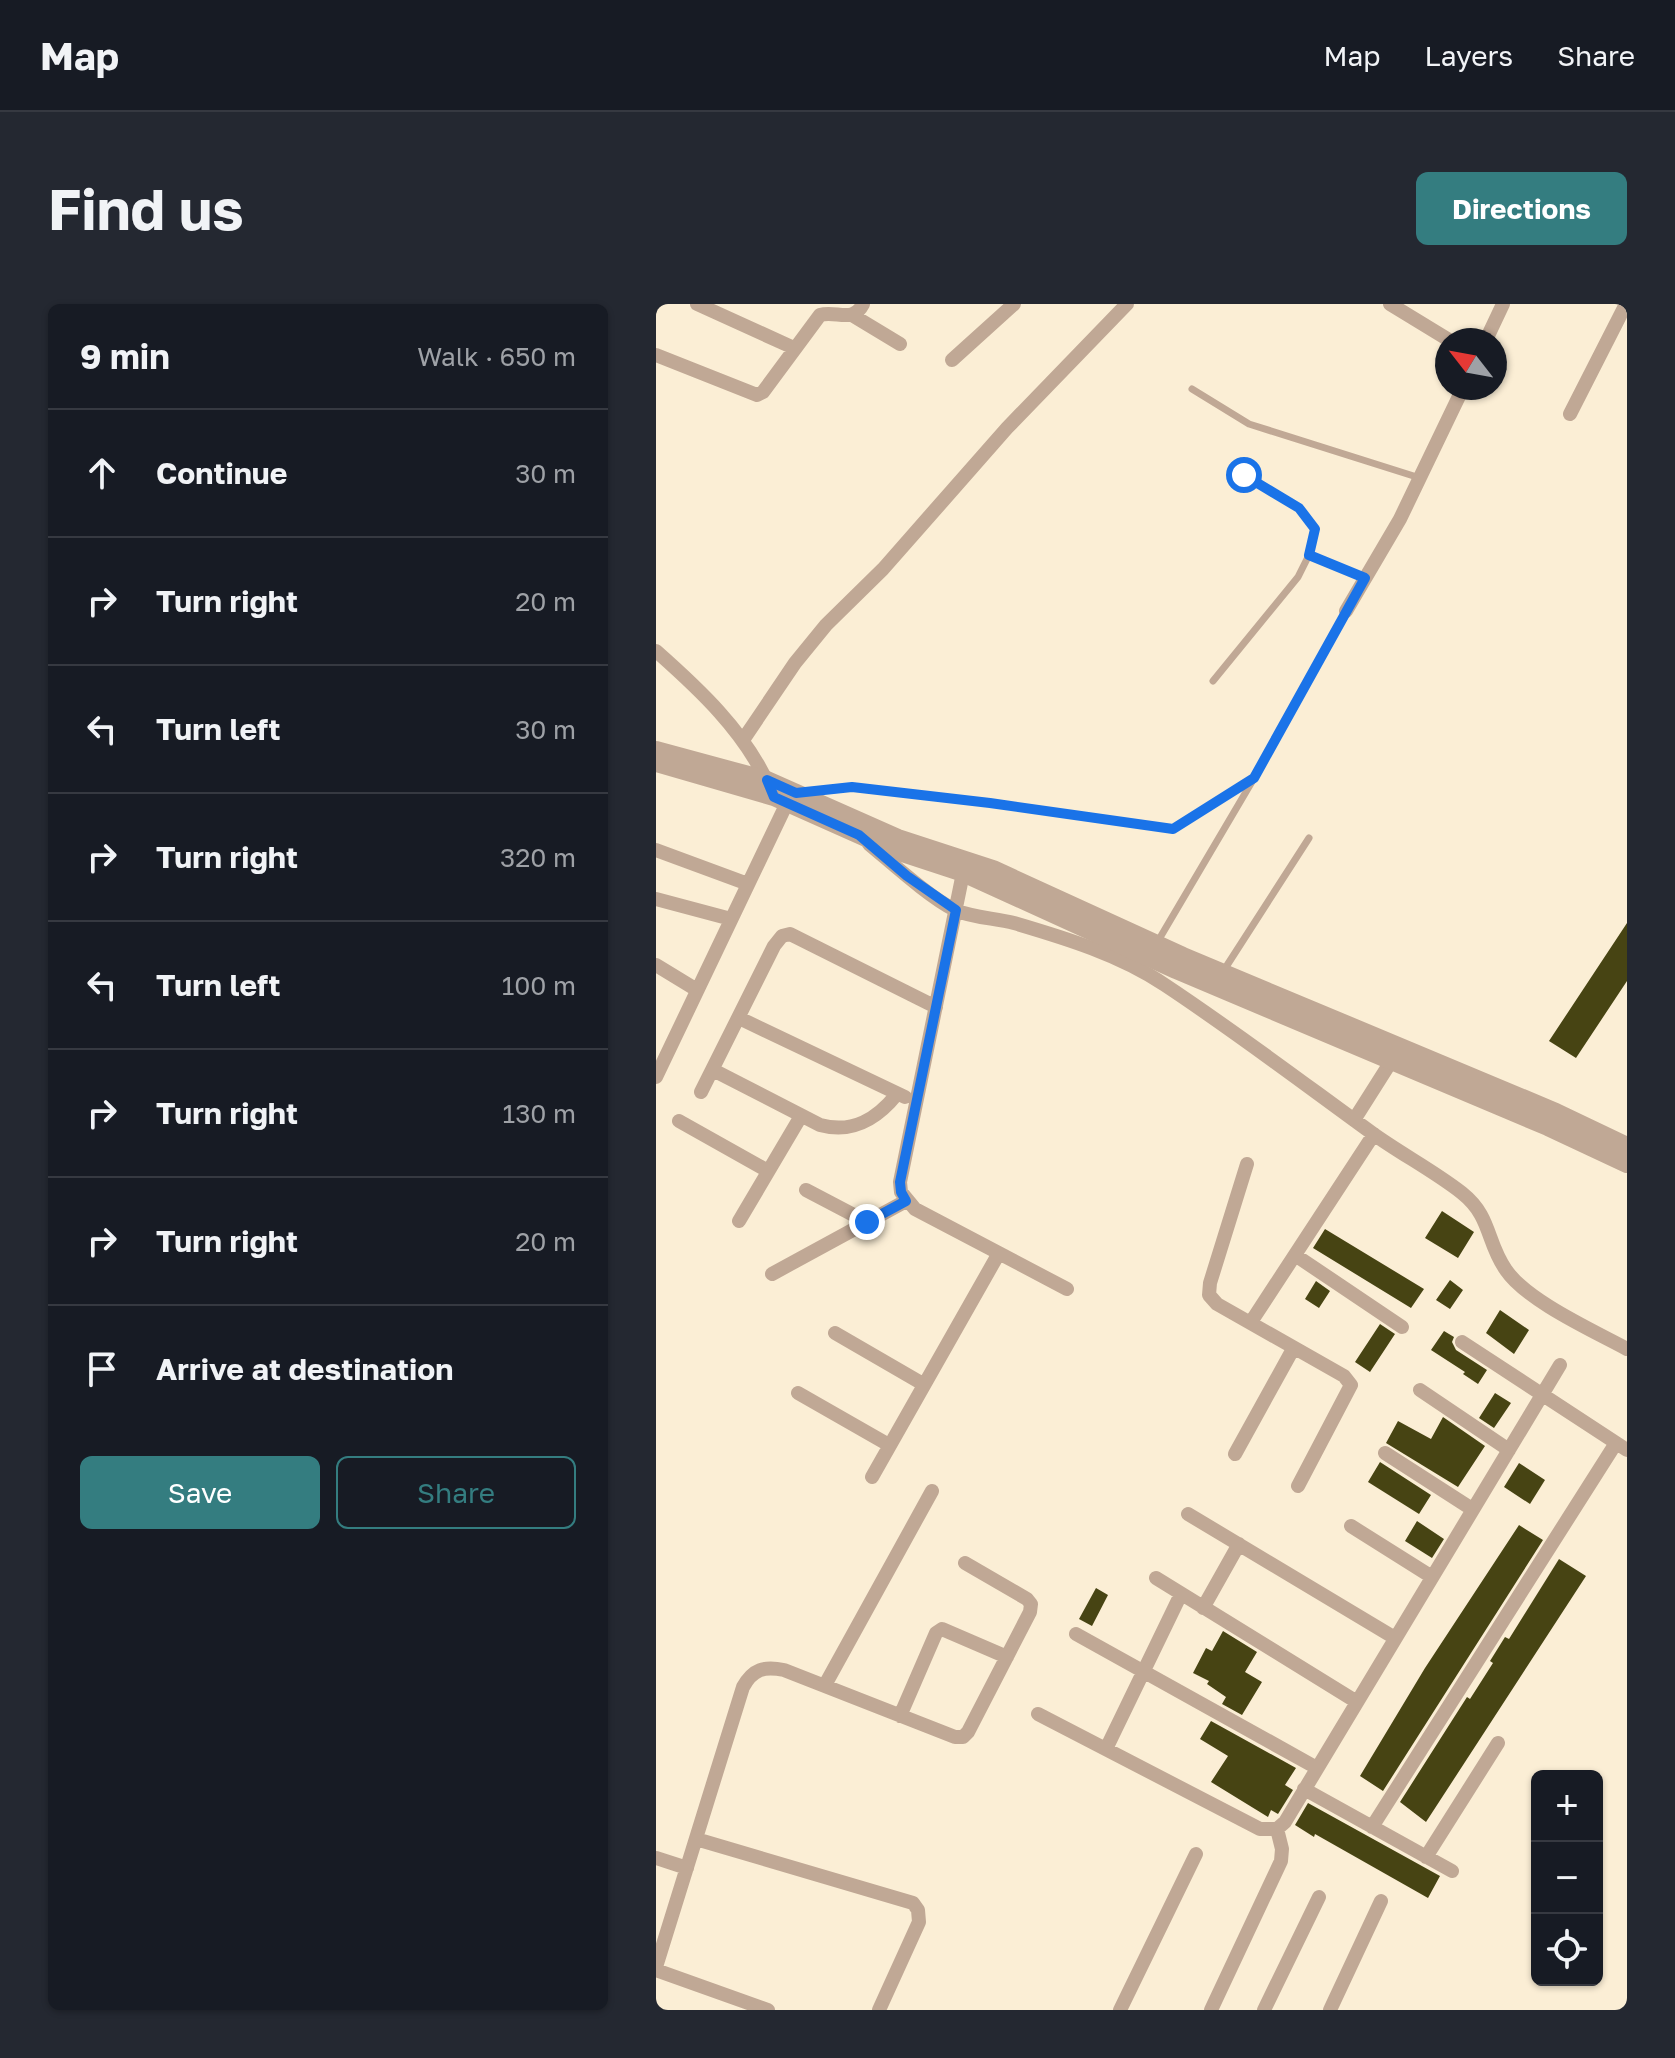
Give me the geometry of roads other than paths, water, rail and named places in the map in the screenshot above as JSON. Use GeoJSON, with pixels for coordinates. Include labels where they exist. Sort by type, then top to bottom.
{"type":"FeatureCollection","features":[{"type":"Feature","properties":{"kind":"street"},"geometry":{"type":"LineString","coordinates":[[697,304],[794,348]]}},
{"type":"Feature","properties":{"kind":"street"},"geometry":{"type":"LineString","coordinates":[[852,315],[860,311],[863,304]]}},
{"type":"Feature","properties":{"kind":"street"},"geometry":{"type":"LineString","coordinates":[[952,360],[1014,304]]}},
{"type":"Feature","properties":{"kind":"street"},"geometry":{"type":"LineString","coordinates":[[743,740],[795,663],[826,625],[883,569],[1007,428],[1127,304]]}},
{"type":"Feature","properties":{"kind":"street"},"geometry":{"type":"LineString","coordinates":[[1390,304],[1415,311],[1435,328]]}},
{"type":"Feature","properties":{"kind":"street"},"geometry":{"type":"LineString","coordinates":[[1492,328],[1503,304]]}},
{"type":"Feature","properties":{"kind":"street"},"geometry":{"type":"LineString","coordinates":[[1570,414],[1622,305]]}},
{"type":"Feature","properties":{"kind":"street"},"geometry":{"type":"LineString","coordinates":[[656,355],[757,395],[763,392],[820,315],[852,315],[900,344]]}},
{"type":"Feature","properties":{"kind":"street"},"geometry":{"type":"LineString","coordinates":[[1346,611],[1400,519],[1457,400]]}},
{"type":"Feature","properties":{"kind":"street"},"geometry":{"type":"LineString","coordinates":[[656,651],[743,740],[781,794]]}},
{"type":"Feature","properties":{"kind":"street"},"geometry":{"type":"LineString","coordinates":[[656,750],[898,838],[993,869],[1223,972],[1556,1112],[1627,1146]]}},
{"type":"Feature","properties":{"kind":"street"},"geometry":{"type":"LineString","coordinates":[[656,763],[781,794],[859,835],[963,873],[1176,970],[1548,1127],[1627,1164]]}},
{"type":"Feature","properties":{"kind":"street"},"geometry":{"type":"LineString","coordinates":[[656,1077],[748,884],[781,794]]}},
{"type":"Feature","properties":{"kind":"street"},"geometry":{"type":"LineString","coordinates":[[859,835],[907,876],[956,910],[1013,923],[1121,960],[1161,982],[1461,1192],[1476,1206],[1488,1225],[1494,1251],[1508,1273],[1526,1290],[1627,1349]]}},
{"type":"Feature","properties":{"kind":"street"},"geometry":{"type":"LineString","coordinates":[[656,850],[748,884]]}},
{"type":"Feature","properties":{"kind":"street"},"geometry":{"type":"LineString","coordinates":[[963,873],[900,1182],[901,1192],[915,1209],[1067,1289]]}},
{"type":"Feature","properties":{"kind":"street"},"geometry":{"type":"LineString","coordinates":[[656,899],[731,919]]}},
{"type":"Feature","properties":{"kind":"street"},"geometry":{"type":"LineString","coordinates":[[701,1092],[774,946],[782,936],[790,934],[936,1007]]}},
{"type":"Feature","properties":{"kind":"street"},"geometry":{"type":"LineString","coordinates":[[656,965],[697,990]]}},
{"type":"Feature","properties":{"kind":"street"},"geometry":{"type":"LineString","coordinates":[[739,1018],[916,1102]]}},
{"type":"Feature","properties":{"kind":"street"},"geometry":{"type":"LineString","coordinates":[[1354,1120],[1392,1060]]}},
{"type":"Feature","properties":{"kind":"street"},"geometry":{"type":"LineString","coordinates":[[713,1070],[801,1116],[834,1129],[859,1125],[884,1111],[897,1094]]}},
{"type":"Feature","properties":{"kind":"street"},"geometry":{"type":"LineString","coordinates":[[739,1221],[801,1116]]}},
{"type":"Feature","properties":{"kind":"street"},"geometry":{"type":"LineString","coordinates":[[679,1121],[768,1171]]}},
{"type":"Feature","properties":{"kind":"street"},"geometry":{"type":"LineString","coordinates":[[1251,1322],[1374,1134]]}},
{"type":"Feature","properties":{"kind":"street"},"geometry":{"type":"LineString","coordinates":[[1247,1164],[1209,1295],[1217,1304],[1344,1376],[1351,1385],[1298,1486]]}},
{"type":"Feature","properties":{"kind":"street"},"geometry":{"type":"LineString","coordinates":[[806,1190],[867,1222]]}},
{"type":"Feature","properties":{"kind":"street"},"geometry":{"type":"LineString","coordinates":[[772,1274],[906,1201]]}},
{"type":"Feature","properties":{"kind":"street"},"geometry":{"type":"LineString","coordinates":[[872,1477],[999,1253]]}},
{"type":"Feature","properties":{"kind":"street"},"geometry":{"type":"LineString","coordinates":[[1295,1255],[1402,1327]]}},
{"type":"Feature","properties":{"kind":"street"},"geometry":{"type":"LineString","coordinates":[[835,1333],[923,1384]]}},
{"type":"Feature","properties":{"kind":"street"},"geometry":{"type":"LineString","coordinates":[[1372,1827],[1622,1446],[1462,1342]]}},
{"type":"Feature","properties":{"kind":"street"},"geometry":{"type":"LineString","coordinates":[[1235,1454],[1293,1349]]}},
{"type":"Feature","properties":{"kind":"street"},"geometry":{"type":"LineString","coordinates":[[1038,1714],[1260,1829],[1277,1829],[1285,1822],[1560,1365]]}},
{"type":"Feature","properties":{"kind":"street"},"geometry":{"type":"LineString","coordinates":[[1420,1390],[1509,1450]]}},
{"type":"Feature","properties":{"kind":"street"},"geometry":{"type":"LineString","coordinates":[[798,1393],[889,1445]]}},
{"type":"Feature","properties":{"kind":"street"},"geometry":{"type":"LineString","coordinates":[[1385,1453],[1472,1509]]}},
{"type":"Feature","properties":{"kind":"street"},"geometry":{"type":"LineString","coordinates":[[825,1685],[932,1491]]}},
{"type":"Feature","properties":{"kind":"street"},"geometry":{"type":"LineString","coordinates":[[1188,1514],[1395,1638]]}},
{"type":"Feature","properties":{"kind":"street"},"geometry":{"type":"LineString","coordinates":[[1351,1526],[1432,1577]]}},
{"type":"Feature","properties":{"kind":"street"},"geometry":{"type":"LineString","coordinates":[[1203,1608],[1239,1544]]}},
{"type":"Feature","properties":{"kind":"street"},"geometry":{"type":"LineString","coordinates":[[768,2010],[733,2005],[656,1969],[743,1687],[757,1670],[770,1667],[825,1685],[955,1737],[963,1737],[1007,1657],[1031,1604],[965,1563]]}},
{"type":"Feature","properties":{"kind":"street"},"geometry":{"type":"LineString","coordinates":[[1156,1578],[1357,1702]]}},
{"type":"Feature","properties":{"kind":"street"},"geometry":{"type":"LineString","coordinates":[[1106,1749],[1181,1594]]}},
{"type":"Feature","properties":{"kind":"street"},"geometry":{"type":"LineString","coordinates":[[900,1716],[936,1633],[942,1629],[1007,1657]]}},
{"type":"Feature","properties":{"kind":"street"},"geometry":{"type":"LineString","coordinates":[[1076,1634],[1317,1768]]}},
{"type":"Feature","properties":{"kind":"street"},"geometry":{"type":"LineString","coordinates":[[1426,1857],[1498,1743]]}},
{"type":"Feature","properties":{"kind":"street"},"geometry":{"type":"LineString","coordinates":[[1304,1789],[1452,1871]]}},
{"type":"Feature","properties":{"kind":"street"},"geometry":{"type":"LineString","coordinates":[[1211,2010],[1281,1861],[1282,1849],[1277,1829]]}},
{"type":"Feature","properties":{"kind":"street"},"geometry":{"type":"LineString","coordinates":[[696,1839],[913,1903],[918,1910],[919,1922],[879,2010]]}},
{"type":"Feature","properties":{"kind":"street"},"geometry":{"type":"LineString","coordinates":[[1120,2010],[1196,1854]]}},
{"type":"Feature","properties":{"kind":"street"},"geometry":{"type":"LineString","coordinates":[[656,1858],[687,1868]]}},
{"type":"Feature","properties":{"kind":"street"},"geometry":{"type":"LineString","coordinates":[[1264,2010],[1319,1897]]}},
{"type":"Feature","properties":{"kind":"street"},"geometry":{"type":"LineString","coordinates":[[1330,2010],[1381,1901]]}},
{"type":"Feature","properties":{"kind":"lane"},"geometry":{"type":"LineString","coordinates":[[1192,389],[1249,424],[1420,478]]}},
{"type":"Feature","properties":{"kind":"lane"},"geometry":{"type":"LineString","coordinates":[[1213,681],[1298,577],[1309,555],[1315,529],[1299,508],[1244,475]]}},
{"type":"Feature","properties":{"kind":"lane"},"geometry":{"type":"LineString","coordinates":[[1309,555],[1365,578]]}},
{"type":"Feature","properties":{"kind":"lane"},"geometry":{"type":"LineString","coordinates":[[1156,943],[1254,778],[1346,611]]}},
{"type":"Feature","properties":{"kind":"lane"},"geometry":{"type":"LineString","coordinates":[[781,794],[852,787],[1173,829],[1254,778]]}},
{"type":"Feature","properties":{"kind":"lane"},"geometry":{"type":"LineString","coordinates":[[1223,972],[1309,838]]}}]}
